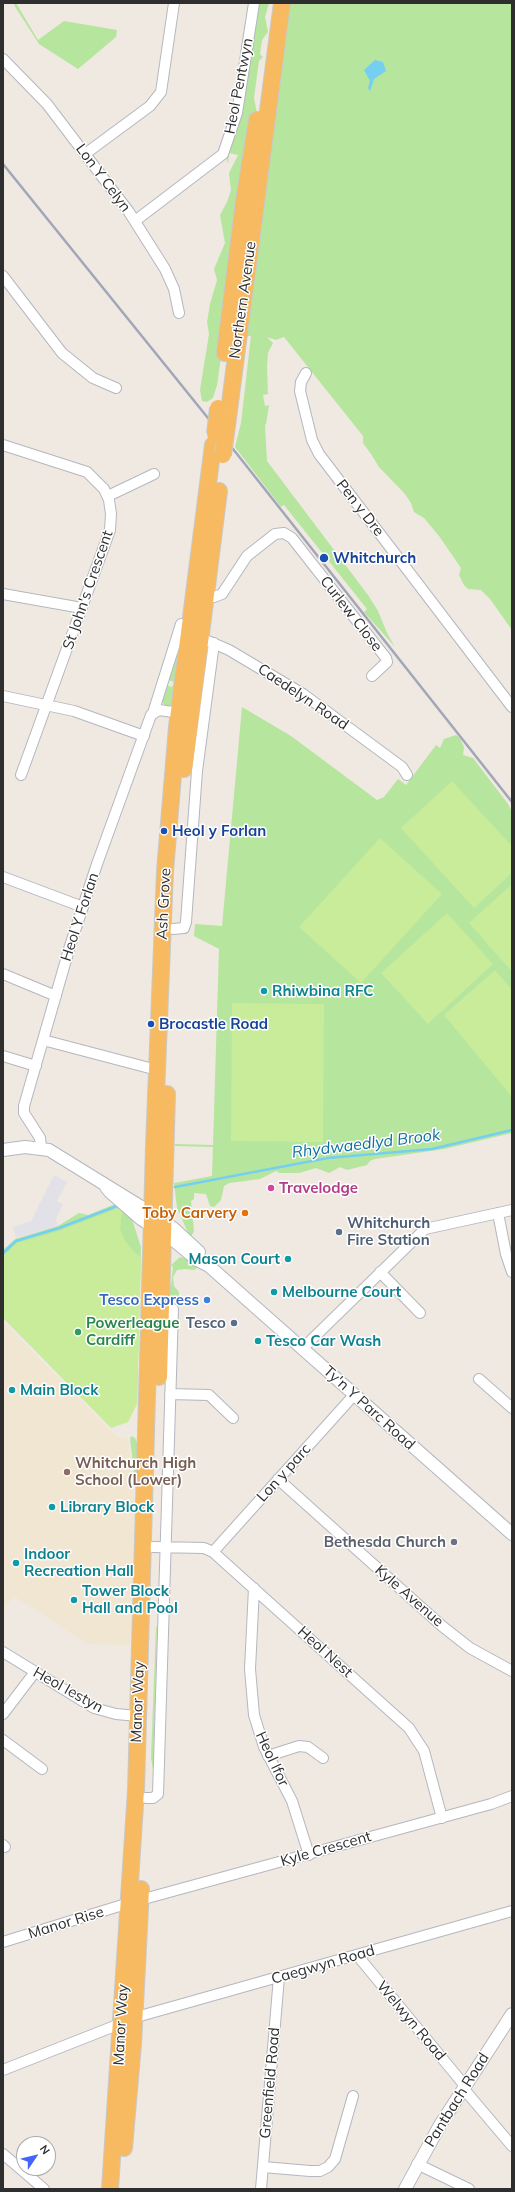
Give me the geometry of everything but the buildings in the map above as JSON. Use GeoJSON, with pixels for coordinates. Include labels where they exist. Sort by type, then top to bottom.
{"type":"FeatureCollection","features":[{"type":"Feature","properties":{"kind":"highway","name":"Northern Avenue"},"geometry":{"type":"LineString","coordinates":[[223,413],[244,201],[272,3]]}},
{"type":"Feature","properties":{"kind":"highway","name":"Northern Avenue"},"geometry":{"type":"LineString","coordinates":[[200,596],[223,413],[282,3]]}},
{"type":"Feature","properties":{"kind":"highway","name":"Ash Grove"},"geometry":{"type":"LineString","coordinates":[[158,1224],[181,800],[200,596]]}},
{"type":"Feature","properties":{"kind":"highway","name":"Ash Grove"},"geometry":{"type":"LineString","coordinates":[[158,1224],[157,1070],[165,871],[180,713],[196,635]]}},
{"type":"Feature","properties":{"kind":"highway","name":"Manor Way"},"geometry":{"type":"LineString","coordinates":[[134,1902],[146,1798],[159,1547],[158,1224]]}},
{"type":"Feature","properties":{"kind":"highway","name":"Manor Way"},"geometry":{"type":"LineString","coordinates":[[121,2189],[127,2021],[134,1902],[138,1716],[158,1224]]}},
{"type":"Feature","properties":{"kind":"highway","name":"Manor Way"},"geometry":{"type":"LineString","coordinates":[[110,2189],[127,2021]]}},
{"type":"Feature","properties":{"kind":"street"},"geometry":{"type":"LineString","coordinates":[[85,154],[150,106],[161,92],[174,3]]}},
{"type":"Feature","properties":{"kind":"street","name":"Heol Pentwyn"},"geometry":{"type":"LineString","coordinates":[[135,221],[212,164],[223,154],[237,113],[254,3]]}},
{"type":"Feature","properties":{"kind":"street","name":"Lon Y Celyn"},"geometry":{"type":"LineString","coordinates":[[3,59],[47,104],[135,221],[170,279],[179,313]]}},
{"type":"Feature","properties":{"kind":"street"},"geometry":{"type":"LineString","coordinates":[[3,276],[62,353],[89,375],[116,388]]}},
{"type":"Feature","properties":{"kind":"street","name":"Pen y Dre"},"geometry":{"type":"LineString","coordinates":[[306,373],[299,386],[312,440],[319,454],[512,707]]}},
{"type":"Feature","properties":{"kind":"street","name":"St John's Crescent"},"geometry":{"type":"LineString","coordinates":[[3,445],[86,472],[99,482],[108,496],[111,514],[110,530],[21,775]]}},
{"type":"Feature","properties":{"kind":"street"},"geometry":{"type":"LineString","coordinates":[[108,496],[154,474]]}},
{"type":"Feature","properties":{"kind":"street","name":"Curlew Close"},"geometry":{"type":"LineString","coordinates":[[200,596],[215,597],[222,594],[246,556],[275,534],[284,533],[292,538],[386,658],[387,662],[372,676]]}},
{"type":"Feature","properties":{"kind":"street"},"geometry":{"type":"LineString","coordinates":[[3,594],[82,608]]}},
{"type":"Feature","properties":{"kind":"street","name":"Heol Y Forlan"},"geometry":{"type":"LineString","coordinates":[[41,1148],[40,1138],[24,1111],[56,996],[83,907],[144,736],[153,713],[196,635]]}},
{"type":"Feature","properties":{"kind":"street","name":"Caedelyn Road"},"geometry":{"type":"LineString","coordinates":[[196,635],[229,650],[315,702],[402,767],[407,775]]}},
{"type":"Feature","properties":{"kind":"street"},"geometry":{"type":"LineString","coordinates":[[3,696],[47,705],[88,716],[144,736]]}},
{"type":"Feature","properties":{"kind":"street"},"geometry":{"type":"LineString","coordinates":[[153,713],[160,710],[180,713]]}},
{"type":"Feature","properties":{"kind":"street"},"geometry":{"type":"LineString","coordinates":[[3,877],[83,907]]}},
{"type":"Feature","properties":{"kind":"street"},"geometry":{"type":"LineString","coordinates":[[3,974],[56,996]]}},
{"type":"Feature","properties":{"kind":"street"},"geometry":{"type":"LineString","coordinates":[[43,1040],[157,1070]]}},
{"type":"Feature","properties":{"kind":"street"},"geometry":{"type":"LineString","coordinates":[[3,1056],[36,1066]]}},
{"type":"Feature","properties":{"kind":"street"},"geometry":{"type":"LineString","coordinates":[[3,1150],[25,1147],[41,1148]]}},
{"type":"Feature","properties":{"kind":"street","name":"Ty'n Y Parc Road"},"geometry":{"type":"LineString","coordinates":[[41,1148],[56,1154],[202,1254],[209,1266],[512,1534]]}},
{"type":"Feature","properties":{"kind":"street"},"geometry":{"type":"LineString","coordinates":[[302,1348],[425,1229],[512,1210]]}},
{"type":"Feature","properties":{"kind":"street"},"geometry":{"type":"LineString","coordinates":[[498,1213],[506,1254],[512,1272]]}},
{"type":"Feature","properties":{"kind":"street"},"geometry":{"type":"LineString","coordinates":[[380,1272],[420,1313]]}},
{"type":"Feature","properties":{"kind":"street","name":"Manor Way"},"geometry":{"type":"LineString","coordinates":[[159,1547],[170,1394],[173,1309]]}},
{"type":"Feature","properties":{"kind":"street"},"geometry":{"type":"LineString","coordinates":[[479,1379],[512,1408]]}},
{"type":"Feature","properties":{"kind":"street"},"geometry":{"type":"LineString","coordinates":[[170,1394],[210,1395],[233,1418]]}},
{"type":"Feature","properties":{"kind":"street","name":"Lon y parc"},"geometry":{"type":"LineString","coordinates":[[213,1552],[354,1395]]}},
{"type":"Feature","properties":{"kind":"street","name":"Kyle Avenue"},"geometry":{"type":"LineString","coordinates":[[278,1479],[442,1626],[477,1652],[512,1671]]}},
{"type":"Feature","properties":{"kind":"street","name":"Heol Nest"},"geometry":{"type":"LineString","coordinates":[[159,1547],[204,1548],[213,1552],[415,1735],[424,1751],[442,1818]]}},
{"type":"Feature","properties":{"kind":"street","name":"Heol Ifor"},"geometry":{"type":"LineString","coordinates":[[254,1588],[250,1684],[254,1715],[268,1756],[292,1801],[308,1855]]}},
{"type":"Feature","properties":{"kind":"street","name":"Heol Iestyn"},"geometry":{"type":"LineString","coordinates":[[3,1652],[94,1708],[116,1714],[138,1716]]}},
{"type":"Feature","properties":{"kind":"street"},"geometry":{"type":"LineString","coordinates":[[3,1714],[35,1672]]}},
{"type":"Feature","properties":{"kind":"street"},"geometry":{"type":"LineString","coordinates":[[3,1740],[42,1769]]}},
{"type":"Feature","properties":{"kind":"street"},"geometry":{"type":"LineString","coordinates":[[268,1756],[299,1746],[308,1747],[323,1758]]}},
{"type":"Feature","properties":{"kind":"street","name":"Kyle Crescent"},"geometry":{"type":"LineString","coordinates":[[134,1902],[442,1818],[491,1804],[512,1796]]}},
{"type":"Feature","properties":{"kind":"street","name":"Manor Rise"},"geometry":{"type":"LineString","coordinates":[[3,1942],[134,1902]]}},
{"type":"Feature","properties":{"kind":"street","name":"Caegwyn Road"},"geometry":{"type":"LineString","coordinates":[[3,2070],[127,2021],[512,1911]]}},
{"type":"Feature","properties":{"kind":"street","name":"Welwyn Road"},"geometry":{"type":"LineString","coordinates":[[357,1955],[512,2146]]}},
{"type":"Feature","properties":{"kind":"street","name":"Greenfield Road"},"geometry":{"type":"LineString","coordinates":[[261,2189],[280,1977]]}},
{"type":"Feature","properties":{"kind":"street","name":"Pantbach Road"},"geometry":{"type":"LineString","coordinates":[[405,2189],[417,2164],[464,2087],[512,2014]]}},
{"type":"Feature","properties":{"kind":"street"},"geometry":{"type":"LineString","coordinates":[[263,2167],[320,2171],[328,2167],[335,2159],[353,2096]]}},
{"type":"Feature","properties":{"kind":"street"},"geometry":{"type":"LineString","coordinates":[[3,2154],[44,2189]]}},
{"type":"Feature","properties":{"kind":"street"},"geometry":{"type":"LineString","coordinates":[[417,2164],[469,2189]]}},
{"type":"Feature","properties":{"kind":"shaded area"},"geometry":{"type":"Polygon","coordinates":[[[54,1175],[67,1182],[57,1201],[63,1204],[56,1219],[58,1226],[16,1238],[13,1227],[31,1221],[54,1175]]]}},
{"type":"Feature","properties":{"kind":"shaded area","name":"Whitchurch High School (Lower)"},"geometry":{"type":"Polygon","coordinates":[[[3,1322],[116,1436],[128,1439],[135,1506],[130,1645],[88,1644],[14,1596],[3,1609],[3,1322]]]}},
{"type":"Feature","properties":{"kind":"green space"},"geometry":{"type":"Polygon","coordinates":[[[16,3],[38,40],[64,21],[117,30],[116,37],[78,69],[39,44],[14,5],[16,3]]]}},
{"type":"Feature","properties":{"kind":"green space"},"geometry":{"type":"Polygon","coordinates":[[[249,3],[269,3],[265,17],[268,32],[262,40],[260,54],[263,57],[259,61],[254,98],[257,113],[217,385],[213,398],[207,402],[202,401],[200,390],[209,334],[207,322],[210,304],[217,280],[214,269],[225,243],[220,215],[231,190],[229,173],[238,155],[229,153],[228,164],[226,156],[242,97],[246,90],[243,86],[243,52],[241,48],[249,3]]]}},
{"type":"Feature","properties":{"kind":"green space"},"geometry":{"type":"Polygon","coordinates":[[[287,3],[512,3],[512,630],[490,599],[481,590],[468,589],[464,585],[459,575],[461,568],[439,536],[424,518],[414,512],[411,503],[405,494],[379,467],[363,443],[363,436],[284,337],[276,340],[267,337],[273,343],[268,353],[268,394],[263,395],[265,406],[269,405],[265,425],[267,461],[368,595],[378,611],[387,633],[395,647],[364,612],[367,609],[284,505],[281,507],[235,447],[241,423],[251,336],[247,336],[287,3]]]}},
{"type":"Feature","properties":{"kind":"green space"},"geometry":{"type":"Polygon","coordinates":[[[176,651],[179,652],[172,707],[167,707],[161,701],[166,685],[172,687],[174,682],[168,680],[176,651]]]}},
{"type":"Feature","properties":{"kind":"green space"},"geometry":{"type":"Polygon","coordinates":[[[242,707],[291,736],[377,800],[384,797],[398,779],[406,785],[436,745],[440,748],[444,739],[456,735],[460,738],[464,747],[463,755],[473,758],[508,804],[512,812],[512,1133],[444,1149],[375,1159],[370,1161],[367,1165],[347,1170],[340,1167],[329,1173],[316,1168],[299,1173],[280,1173],[276,1171],[260,1179],[229,1183],[224,1186],[221,1200],[214,1207],[210,1206],[206,1194],[194,1193],[194,1199],[191,1201],[194,1231],[192,1235],[189,1235],[177,1208],[174,1183],[212,1176],[213,1147],[175,1146],[175,1144],[213,1145],[219,949],[194,936],[195,924],[222,926],[242,707]]]}},
{"type":"Feature","properties":{"kind":"green space"},"geometry":{"type":"Polygon","coordinates":[[[452,781],[512,846],[512,873],[474,908],[401,828],[452,781]]]}},
{"type":"Feature","properties":{"kind":"green space"},"geometry":{"type":"Polygon","coordinates":[[[380,838],[442,894],[361,983],[299,927],[380,838]]]}},
{"type":"Feature","properties":{"kind":"green space"},"geometry":{"type":"Polygon","coordinates":[[[512,884],[512,972],[469,923],[512,884]]]}},
{"type":"Feature","properties":{"kind":"green space"},"geometry":{"type":"Polygon","coordinates":[[[447,913],[493,964],[428,1024],[381,973],[447,913]]]}},
{"type":"Feature","properties":{"kind":"green space"},"geometry":{"type":"Polygon","coordinates":[[[495,970],[512,990],[512,1097],[444,1015],[495,970]]]}},
{"type":"Feature","properties":{"kind":"green space"},"geometry":{"type":"Polygon","coordinates":[[[232,1003],[324,1004],[323,1142],[231,1141],[232,1003]]]}},
{"type":"Feature","properties":{"kind":"green space","name":"Powerleague Cardiff"},"geometry":{"type":"Polygon","coordinates":[[[115,1204],[132,1219],[141,1247],[137,1404],[3,1269],[3,1250],[15,1239],[58,1226],[79,1213],[88,1215],[115,1204]]]}},
{"type":"Feature","properties":{"kind":"green space","name":"Powerleague Cardiff"},"geometry":{"type":"Polygon","coordinates":[[[119,1208],[122,1211],[120,1229],[132,1250],[141,1258],[137,1404],[128,1422],[111,1428],[3,1318],[3,1256],[17,1243],[59,1231],[119,1208]]]}},
{"type":"Feature","properties":{"kind":"green space"},"geometry":{"type":"Polygon","coordinates":[[[180,1257],[187,1259],[197,1268],[194,1270],[177,1270],[173,1277],[174,1286],[179,1292],[179,1297],[171,1301],[169,1299],[168,1287],[171,1285],[173,1267],[171,1265],[180,1257]]]}},
{"type":"Feature","properties":{"kind":"green space"},"geometry":{"type":"Polygon","coordinates":[[[132,1436],[135,1438],[138,1445],[136,1490],[130,1438],[132,1436]]]}},
{"type":"Feature","properties":{"kind":"green space"},"geometry":{"type":"Polygon","coordinates":[[[157,1627],[153,1769],[151,1758],[157,1627]]]}},
{"type":"Feature","properties":{"kind":"water"},"geometry":{"type":"Polygon","coordinates":[[[375,60],[383,62],[386,71],[374,79],[370,91],[368,88],[370,81],[364,70],[375,60]]]}},
{"type":"Feature","properties":{"kind":"waterway","name":"Rhydwaedlyd Brook"},"geometry":{"type":"LineString","coordinates":[[175,1187],[328,1158],[432,1149],[512,1130]]}},
{"type":"Feature","properties":{"kind":"waterway"},"geometry":{"type":"LineString","coordinates":[[3,1253],[16,1241],[59,1228],[117,1206]]}},
{"type":"Feature","properties":{"kind":"railway"},"geometry":{"type":"LineString","coordinates":[[3,164],[237,454],[512,802]]}},
{"type":"Feature","properties":{"kind":"place","name":"Whitchurch"},"geometry":{"type":"Point","coordinates":[324,558]}},
{"type":"Feature","properties":{"kind":"place","name":"Heol y Forlan"},"geometry":{"type":"Point","coordinates":[164,831]}},
{"type":"Feature","properties":{"kind":"place","name":"Rhiwbina RFC"},"geometry":{"type":"Point","coordinates":[264,991]}},
{"type":"Feature","properties":{"kind":"place","name":"Brocastle Road"},"geometry":{"type":"Point","coordinates":[151,1024]}},
{"type":"Feature","properties":{"kind":"place","name":"Travelodge"},"geometry":{"type":"Point","coordinates":[271,1188]}},
{"type":"Feature","properties":{"kind":"place","name":"Toby Carvery"},"geometry":{"type":"Point","coordinates":[245,1213]}},
{"type":"Feature","properties":{"kind":"place","name":"Whitchurch Fire Station"},"geometry":{"type":"Point","coordinates":[339,1232]}},
{"type":"Feature","properties":{"kind":"place","name":"Mason Court"},"geometry":{"type":"Point","coordinates":[288,1259]}},
{"type":"Feature","properties":{"kind":"place","name":"Melbourne Court"},"geometry":{"type":"Point","coordinates":[274,1292]}},
{"type":"Feature","properties":{"kind":"place","name":"Tesco Express"},"geometry":{"type":"Point","coordinates":[207,1300]}},
{"type":"Feature","properties":{"kind":"place","name":"Tesco"},"geometry":{"type":"Point","coordinates":[234,1323]}},
{"type":"Feature","properties":{"kind":"place","name":"Powerleague Cardiff"},"geometry":{"type":"Point","coordinates":[78,1332]}},
{"type":"Feature","properties":{"kind":"place","name":"Tesco Car Wash"},"geometry":{"type":"Point","coordinates":[258,1341]}},
{"type":"Feature","properties":{"kind":"place","name":"Main Block"},"geometry":{"type":"Point","coordinates":[12,1390]}},
{"type":"Feature","properties":{"kind":"place","name":"Whitchurch High School (Lower)"},"geometry":{"type":"Point","coordinates":[67,1472]}},
{"type":"Feature","properties":{"kind":"place","name":"Library Block"},"geometry":{"type":"Point","coordinates":[52,1507]}},
{"type":"Feature","properties":{"kind":"place","name":"Bethesda Church"},"geometry":{"type":"Point","coordinates":[454,1542]}},
{"type":"Feature","properties":{"kind":"place","name":"Indoor Recreation Hall"},"geometry":{"type":"Point","coordinates":[16,1563]}},
{"type":"Feature","properties":{"kind":"place","name":"Tower Block Hall and Pool"},"geometry":{"type":"Point","coordinates":[74,1600]}}]}
